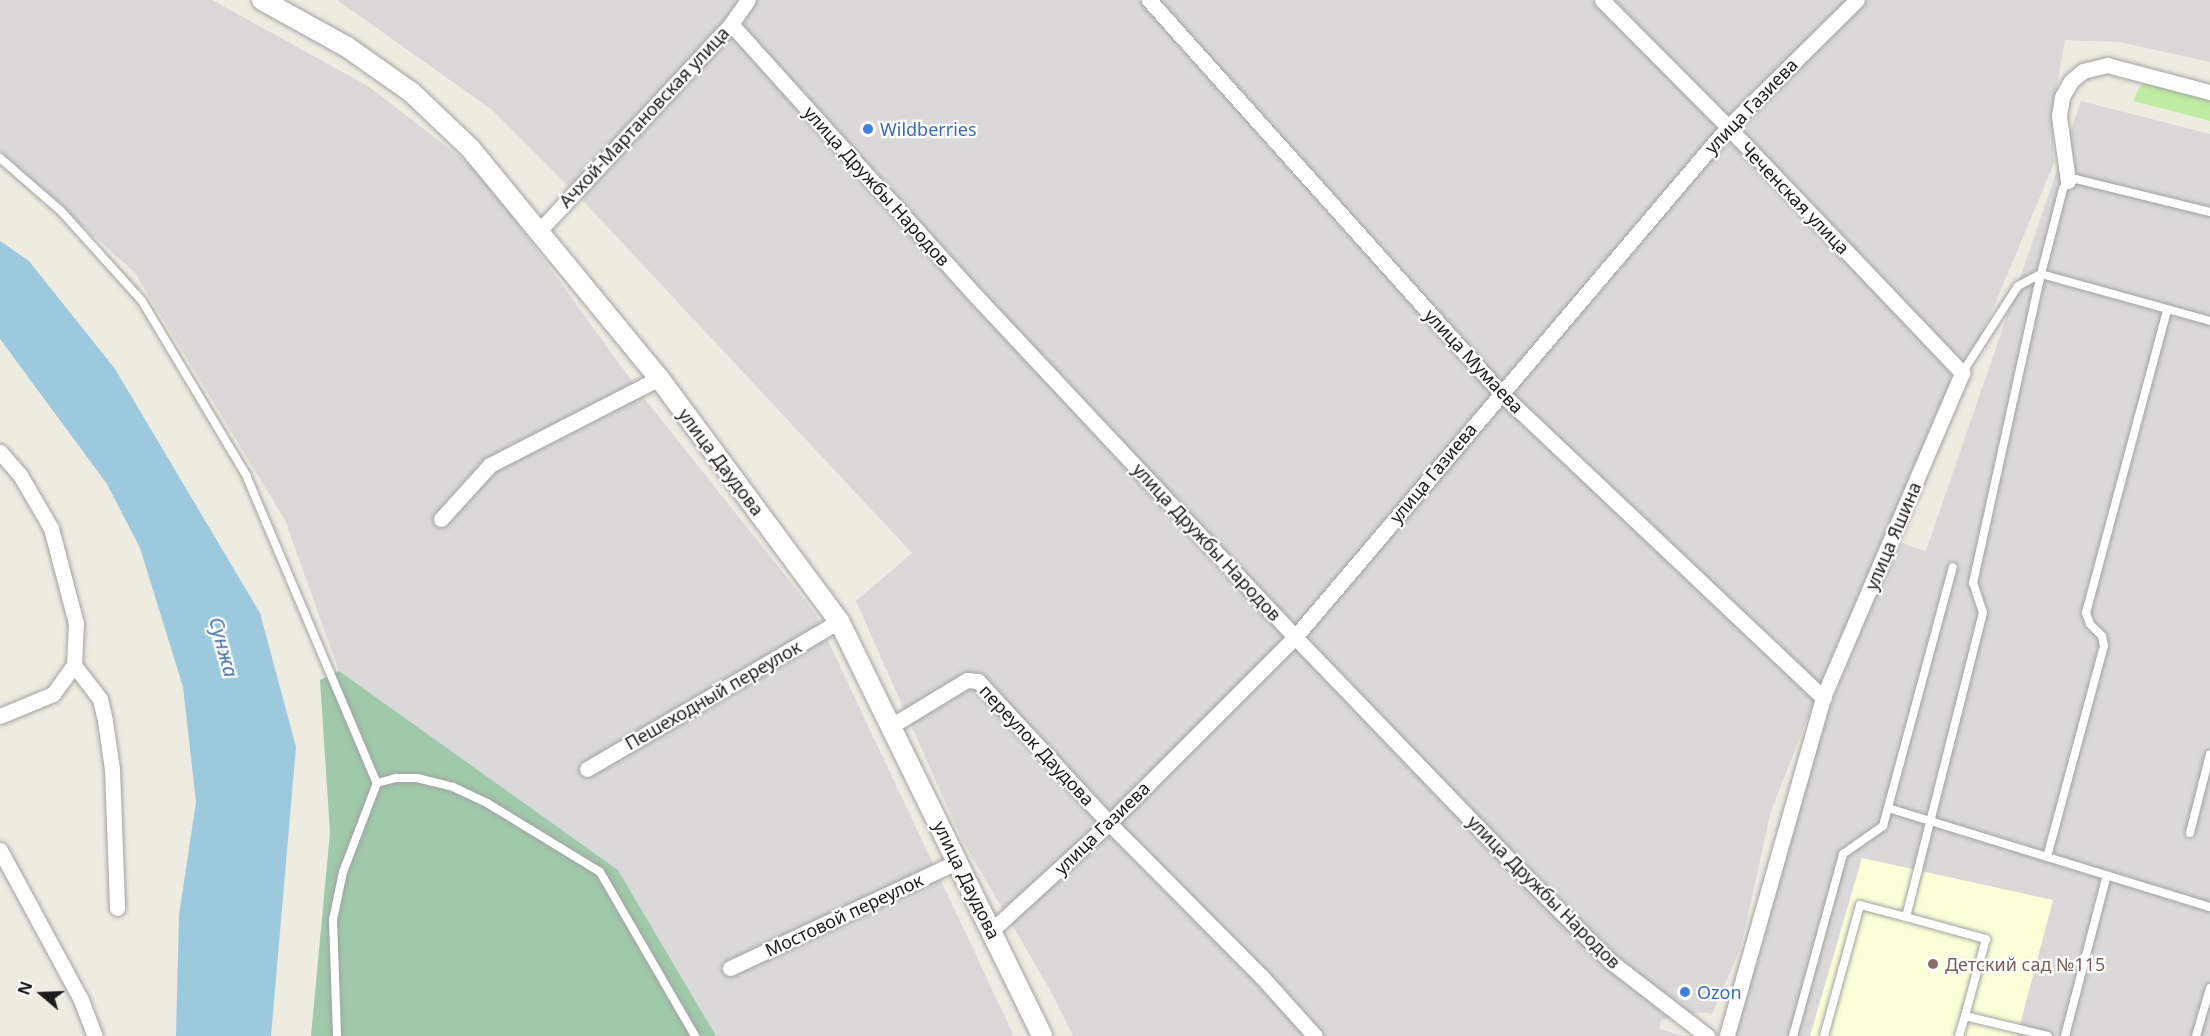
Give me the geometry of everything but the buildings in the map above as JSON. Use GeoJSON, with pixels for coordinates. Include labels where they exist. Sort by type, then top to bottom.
{"type":"FeatureCollection","features":[{"type":"Feature","properties":{"kind":"street","name":"улица Даудова"},"geometry":{"type":"LineString","coordinates":[[262,0],[347,47],[411,92],[470,148],[659,378],[839,621],[1042,1036]]}},
{"type":"Feature","properties":{"kind":"street","name":"Ачхой-Мартановская улица"},"geometry":{"type":"LineString","coordinates":[[538,232],[731,24],[748,0]]}},
{"type":"Feature","properties":{"kind":"street","name":"улица Мумаева"},"geometry":{"type":"LineString","coordinates":[[1149,0],[1501,393],[1823,698]]}},
{"type":"Feature","properties":{"kind":"street","name":"Чеченская улица"},"geometry":{"type":"LineString","coordinates":[[1602,0],[1728,127],[1962,373]]}},
{"type":"Feature","properties":{"kind":"street","name":"улица Газиева"},"geometry":{"type":"LineString","coordinates":[[992,930],[1109,823],[1295,637],[1728,127],[1857,0]]}},
{"type":"Feature","properties":{"kind":"street","name":"улица Дружбы Народов"},"geometry":{"type":"LineString","coordinates":[[731,24],[976,296],[1295,637],[1527,878],[1610,961],[1707,1036]]}},
{"type":"Feature","properties":{"kind":"street"},"geometry":{"type":"LineString","coordinates":[[2068,181],[2059,131],[2062,97],[2071,81],[2083,71],[2107,65],[2210,92]]}},
{"type":"Feature","properties":{"kind":"street","name":"улица Яшина"},"geometry":{"type":"LineString","coordinates":[[1727,1036],[1823,698],[1962,373]]}},
{"type":"Feature","properties":{"kind":"street"},"geometry":{"type":"LineString","coordinates":[[441,519],[490,465],[659,378]]}},
{"type":"Feature","properties":{"kind":"street"},"geometry":{"type":"LineString","coordinates":[[0,452],[20,475],[51,528],[76,623],[74,665],[52,694],[0,717]]}},
{"type":"Feature","properties":{"kind":"street","name":"Пешеходный переулок"},"geometry":{"type":"LineString","coordinates":[[586,769],[839,621]]}},
{"type":"Feature","properties":{"kind":"street"},"geometry":{"type":"LineString","coordinates":[[74,665],[100,699],[105,721],[112,769],[117,908]]}},
{"type":"Feature","properties":{"kind":"street","name":"переулок Даудова"},"geometry":{"type":"LineString","coordinates":[[891,726],[967,680],[975,679],[1109,823],[1263,977],[1315,1036]]}},
{"type":"Feature","properties":{"kind":"street"},"geometry":{"type":"LineString","coordinates":[[0,850],[81,1000],[94,1036]]}},
{"type":"Feature","properties":{"kind":"street","name":"Мостовой переулок"},"geometry":{"type":"LineString","coordinates":[[730,968],[958,861]]}},
{"type":"Feature","properties":{"kind":"lane"},"geometry":{"type":"LineString","coordinates":[[0,158],[61,211],[148,311],[246,474],[376,783],[346,862],[333,920],[337,1036]]}},
{"type":"Feature","properties":{"kind":"lane"},"geometry":{"type":"LineString","coordinates":[[1905,917],[1932,821],[1983,613],[1973,583],[2041,274],[2063,189],[2068,181],[2076,179],[2210,212]]}},
{"type":"Feature","properties":{"kind":"lane"},"geometry":{"type":"LineString","coordinates":[[1962,373],[2018,286],[2041,274],[2210,321]]}},
{"type":"Feature","properties":{"kind":"lane"},"geometry":{"type":"LineString","coordinates":[[2047,857],[2104,646],[2102,636],[2090,624],[2086,613],[2168,310]]}},
{"type":"Feature","properties":{"kind":"lane"},"geometry":{"type":"LineString","coordinates":[[1793,1036],[1843,854],[1883,826],[1953,567]]}},
{"type":"Feature","properties":{"kind":"lane"},"geometry":{"type":"LineString","coordinates":[[2190,833],[2210,754]]}},
{"type":"Feature","properties":{"kind":"lane"},"geometry":{"type":"LineString","coordinates":[[376,783],[396,778],[417,778],[453,787],[487,803],[600,872],[695,1036]]}},
{"type":"Feature","properties":{"kind":"lane"},"geometry":{"type":"LineString","coordinates":[[1888,808],[2210,907]]}},
{"type":"Feature","properties":{"kind":"lane"},"geometry":{"type":"LineString","coordinates":[[2065,1036],[2107,875]]}},
{"type":"Feature","properties":{"kind":"lane"},"geometry":{"type":"LineString","coordinates":[[1824,1036],[1860,905],[1986,939],[1959,1036]]}},
{"type":"Feature","properties":{"kind":"lane"},"geometry":{"type":"LineString","coordinates":[[2196,1036],[2210,988]]}},
{"type":"Feature","properties":{"kind":"lane"},"geometry":{"type":"LineString","coordinates":[[1965,1016],[2048,1036]]}},
{"type":"Feature","properties":{"kind":"shaded area"},"geometry":{"type":"Polygon","coordinates":[[[0,0],[212,0],[368,86],[482,174],[644,398],[815,613],[1014,1036],[716,1036],[618,870],[339,671],[285,520],[135,273],[0,151],[0,0]]]}},
{"type":"Feature","properties":{"kind":"shaded area"},"geometry":{"type":"Polygon","coordinates":[[[337,0],[2210,0],[2210,62],[2120,42],[2065,40],[2052,113],[2054,163],[1924,474],[1916,472],[1826,671],[1771,811],[1740,950],[1712,1014],[1699,1012],[1661,1020],[1659,1029],[1684,1036],[1073,1036],[1049,988],[962,840],[856,601],[912,553],[586,204],[491,109],[337,0]]]}},
{"type":"Feature","properties":{"kind":"shaded area"},"geometry":{"type":"Polygon","coordinates":[[[2081,101],[2210,134],[2210,1036],[1724,1036],[1802,774],[1898,542],[1926,551],[2081,101]]]}},
{"type":"Feature","properties":{"kind":"shaded area"},"geometry":{"type":"Polygon","coordinates":[[[339,671],[618,870],[716,1036],[311,1036],[330,832],[320,680],[339,671]]]}},
{"type":"Feature","properties":{"kind":"shaded area","name":"Детский сад №115"},"geometry":{"type":"Polygon","coordinates":[[[1862,858],[2053,900],[2017,1036],[1810,1036],[1862,858]]]}},
{"type":"Feature","properties":{"kind":"green space"},"geometry":{"type":"Polygon","coordinates":[[[2145,82],[2210,98],[2210,121],[2134,101],[2138,89],[2145,82]]]}},
{"type":"Feature","properties":{"kind":"water","name":"Сунжа"},"geometry":{"type":"Polygon","coordinates":[[[0,241],[29,261],[115,369],[260,613],[296,747],[271,1036],[176,1036],[179,915],[196,802],[183,687],[140,548],[107,484],[0,339],[0,241]]]}},
{"type":"Feature","properties":{"kind":"place","name":"Wildberries"},"geometry":{"type":"Point","coordinates":[868,129]}},
{"type":"Feature","properties":{"kind":"place","name":"Детский сад №115"},"geometry":{"type":"Point","coordinates":[1933,964]}},
{"type":"Feature","properties":{"kind":"place","name":"Ozon"},"geometry":{"type":"Point","coordinates":[1685,992]}}]}
